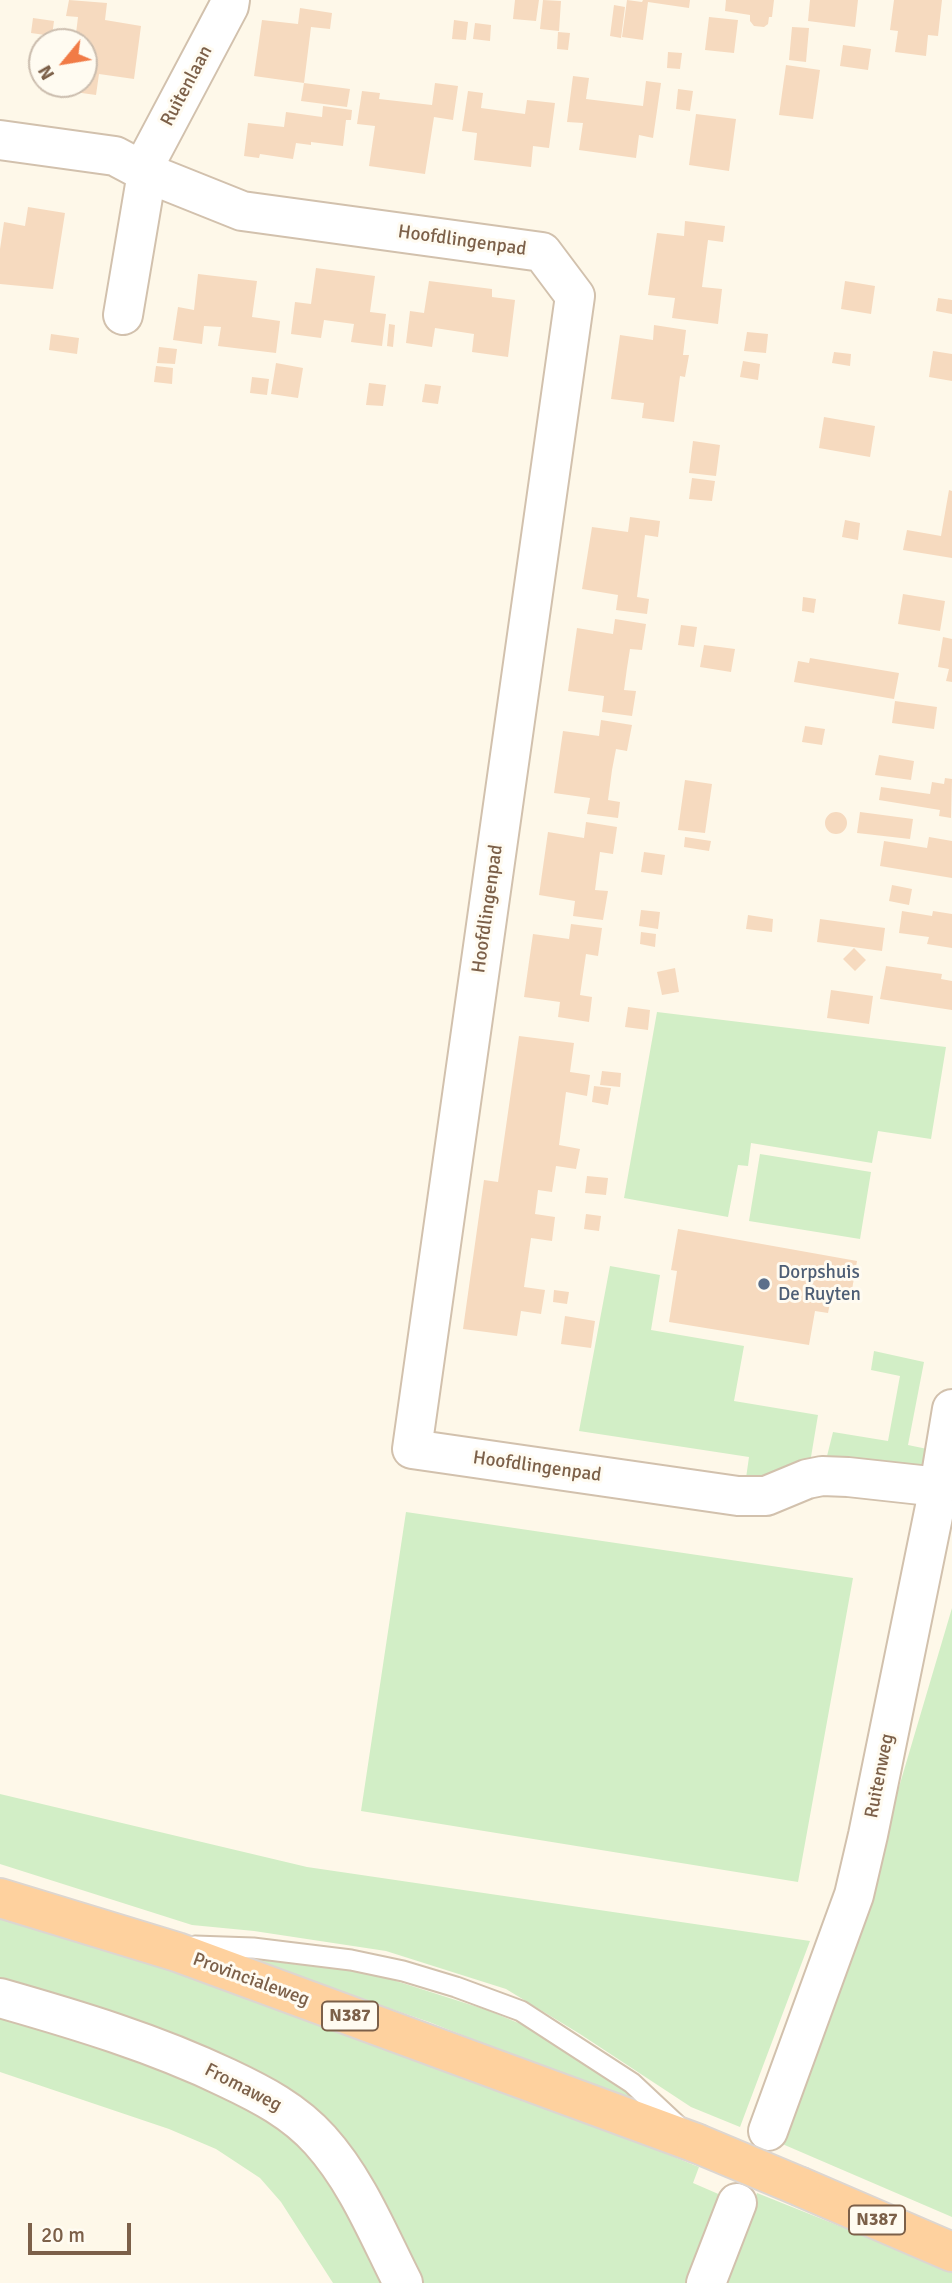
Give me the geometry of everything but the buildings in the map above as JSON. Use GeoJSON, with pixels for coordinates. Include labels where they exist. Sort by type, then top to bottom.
{"type":"FeatureCollection","features":[{"type":"Feature","properties":{"kind":"highway","name":"Provincialeweg"},"geometry":{"type":"LineString","coordinates":[[0,1898],[154,1945],[696,2143]]}},
{"type":"Feature","properties":{"kind":"highway","name":"N387"},"geometry":{"type":"LineString","coordinates":[[696,2143],[952,2252]]}},
{"type":"Feature","properties":{"kind":"street","name":"Ruitenlaan"},"geometry":{"type":"LineString","coordinates":[[146,173],[150,155],[230,0]]}},
{"type":"Feature","properties":{"kind":"street","name":"Hoofdlingenpad"},"geometry":{"type":"LineString","coordinates":[[0,140],[115,156],[146,173],[242,211],[542,252],[575,296],[412,1450],[738,1496],[766,1496],[807,1479],[822,1476],[939,1488]]}},
{"type":"Feature","properties":{"kind":"street"},"geometry":{"type":"LineString","coordinates":[[123,315],[146,173]]}},
{"type":"Feature","properties":{"kind":"street","name":"Ruitenweg"},"geometry":{"type":"LineString","coordinates":[[768,2131],[854,1895],[939,1488],[952,1409]]}},
{"type":"Feature","properties":{"kind":"street","name":"Fromaweg"},"geometry":{"type":"LineString","coordinates":[[0,1998],[158,2047],[283,2107],[319,2138],[336,2159],[351,2182],[403,2283]]}},
{"type":"Feature","properties":{"kind":"street"},"geometry":{"type":"LineString","coordinates":[[706,2283],[737,2203]]}},
{"type":"Feature","properties":{"kind":"lane"},"geometry":{"type":"LineString","coordinates":[[154,1945],[253,1948],[351,1960],[403,1971],[522,2011],[632,2083],[696,2143]]}},
{"type":"Feature","properties":{"kind":"green space"},"geometry":{"type":"Polygon","coordinates":[[[657,1012],[946,1047],[931,1139],[878,1131],[872,1163],[751,1143],[748,1166],[738,1165],[728,1217],[624,1198],[657,1012]]]}},
{"type":"Feature","properties":{"kind":"green space"},"geometry":{"type":"Polygon","coordinates":[[[760,1154],[871,1172],[860,1239],[749,1221],[760,1154]]]}},
{"type":"Feature","properties":{"kind":"green space"},"geometry":{"type":"Polygon","coordinates":[[[610,1266],[660,1275],[651,1330],[744,1346],[734,1401],[818,1415],[810,1463],[745,1485],[749,1457],[579,1431],[610,1266]]]}},
{"type":"Feature","properties":{"kind":"green space"},"geometry":{"type":"Polygon","coordinates":[[[874,1351],[924,1362],[908,1445],[932,1450],[926,1462],[914,1468],[826,1460],[833,1432],[888,1441],[900,1376],[871,1370],[874,1351]]]}},
{"type":"Feature","properties":{"kind":"green space"},"geometry":{"type":"Polygon","coordinates":[[[406,1512],[853,1578],[798,1882],[361,1811],[406,1512]]]}},
{"type":"Feature","properties":{"kind":"green space"},"geometry":{"type":"Polygon","coordinates":[[[952,1608],[952,2217],[780,2143],[862,1912],[952,1608]]]}},
{"type":"Feature","properties":{"kind":"green space"},"geometry":{"type":"Polygon","coordinates":[[[0,1794],[307,1867],[810,1941],[740,2127],[691,2107],[506,1989],[386,1951],[254,1931],[192,1925],[0,1864],[0,1794]]]}},
{"type":"Feature","properties":{"kind":"green space"},"geometry":{"type":"Polygon","coordinates":[[[0,1919],[150,1964],[482,2079],[699,2167],[693,2183],[723,2196],[692,2283],[417,2283],[346,2152],[0,1985],[0,1919]]]}},
{"type":"Feature","properties":{"kind":"green space"},"geometry":{"type":"Polygon","coordinates":[[[252,1959],[352,1971],[393,1980],[487,2010],[533,2029],[640,2102],[639,2104],[429,2022],[252,1959]]]}},
{"type":"Feature","properties":{"kind":"green space"},"geometry":{"type":"Polygon","coordinates":[[[0,2011],[204,2081],[309,2147],[388,2283],[333,2283],[281,2202],[260,2178],[216,2149],[169,2129],[0,2072],[0,2011]]]}},
{"type":"Feature","properties":{"kind":"green space"},"geometry":{"type":"Polygon","coordinates":[[[757,2193],[952,2271],[952,2283],[726,2283],[731,2259],[757,2193]]]}},
{"type":"Feature","properties":{"kind":"place","name":"Dorpshuis De Ruyten"},"geometry":{"type":"Point","coordinates":[764,1284]}}]}
